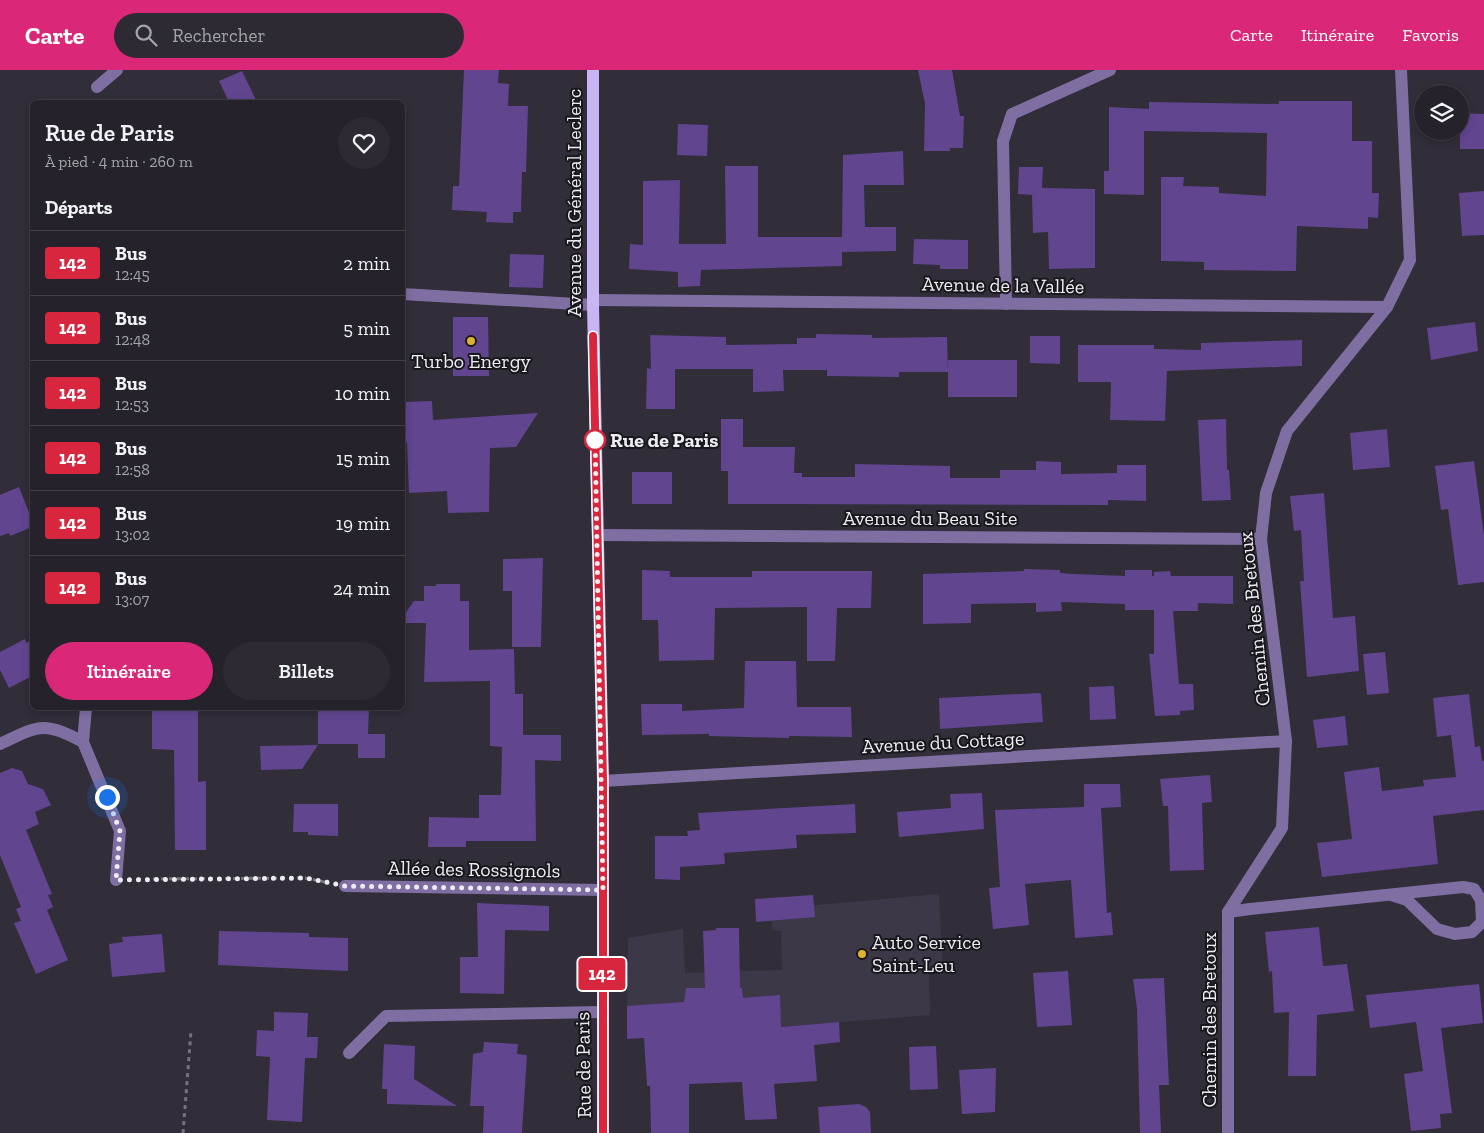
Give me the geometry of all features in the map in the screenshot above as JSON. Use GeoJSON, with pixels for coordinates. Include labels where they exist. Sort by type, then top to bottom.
{"type":"FeatureCollection","features":[{"type":"Feature","properties":{"kind":"main road","name":"Avenue du Général Leclerc"},"geometry":{"type":"LineString","coordinates":[[593,70],[593,336]]}},
{"type":"Feature","properties":{"kind":"main road","name":"Rue de Paris"},"geometry":{"type":"LineString","coordinates":[[593,336],[603,781],[601,1012],[603,1133]]}},
{"type":"Feature","properties":{"kind":"street"},"geometry":{"type":"LineString","coordinates":[[97,87],[117,70]]}},
{"type":"Feature","properties":{"kind":"street"},"geometry":{"type":"LineString","coordinates":[[1006,304],[1003,142],[1012,114],[1110,70]]}},
{"type":"Feature","properties":{"kind":"street","name":"Chemin des Bretoux"},"geometry":{"type":"LineString","coordinates":[[1228,1133],[1228,912],[1282,828],[1286,741],[1261,539],[1266,493],[1287,431],[1388,307],[1410,260],[1400,70]]}},
{"type":"Feature","properties":{"kind":"street","name":"Avenue de la Vallée"},"geometry":{"type":"LineString","coordinates":[[405,294],[594,302],[618,300],[1388,307]]}},
{"type":"Feature","properties":{"kind":"street","name":"Avenue du Beau Site"},"geometry":{"type":"LineString","coordinates":[[598,536],[1261,539]]}},
{"type":"Feature","properties":{"kind":"street"},"geometry":{"type":"LineString","coordinates":[[86,710],[84,742],[120,831],[116,880]]}},
{"type":"Feature","properties":{"kind":"street"},"geometry":{"type":"LineString","coordinates":[[0,744],[35,727],[58,729],[84,742]]}},
{"type":"Feature","properties":{"kind":"street","name":"Avenue du Cottage"},"geometry":{"type":"LineString","coordinates":[[603,781],[1286,741]]}},
{"type":"Feature","properties":{"kind":"street","name":"Allée des Rossignols"},"geometry":{"type":"LineString","coordinates":[[345,886],[603,890]]}},
{"type":"Feature","properties":{"kind":"street"},"geometry":{"type":"LineString","coordinates":[[1228,912],[1390,895],[1464,888],[1474,889],[1481,900],[1482,922],[1472,932],[1455,934],[1437,929],[1406,900],[1390,895]]}},
{"type":"Feature","properties":{"kind":"street"},"geometry":{"type":"LineString","coordinates":[[349,1053],[386,1016],[601,1012]]}},
{"type":"Feature","properties":{"kind":"path"},"geometry":{"type":"LineString","coordinates":[[116,880],[306,878],[345,886]]}},
{"type":"Feature","properties":{"kind":"path"},"geometry":{"type":"LineString","coordinates":[[184,1133],[191,1031]]}},
{"type":"Feature","properties":{"kind":"shaded area","name":"Auto Service Saint-Leu"},"geometry":{"type":"Polygon","coordinates":[[[939,894],[943,971],[929,972],[930,1015],[627,1039],[628,938],[683,929],[685,973],[782,970],[781,931],[772,930],[772,909],[939,894]]]}},
{"type":"Feature","properties":{"kind":"building"},"geometry":{"type":"Polygon","coordinates":[[[464,70],[499,70],[498,83],[509,84],[508,106],[528,106],[526,172],[522,172],[521,212],[513,212],[513,223],[486,222],[487,212],[452,210],[453,186],[459,186],[464,70]]]}},
{"type":"Feature","properties":{"kind":"building"},"geometry":{"type":"Polygon","coordinates":[[[918,70],[952,70],[960,116],[964,116],[963,148],[950,148],[950,151],[924,151],[925,104],[918,70]]]}},
{"type":"Feature","properties":{"kind":"building"},"geometry":{"type":"Polygon","coordinates":[[[242,71],[256,100],[228,100],[219,81],[242,71]]]}},
{"type":"Feature","properties":{"kind":"building"},"geometry":{"type":"Polygon","coordinates":[[[1279,101],[1352,101],[1352,141],[1372,141],[1372,193],[1379,193],[1378,218],[1368,217],[1368,229],[1297,226],[1296,271],[1204,270],[1204,262],[1161,261],[1161,177],[1184,177],[1183,186],[1219,187],[1219,193],[1266,196],[1267,133],[1144,131],[1144,195],[1104,194],[1104,171],[1109,171],[1109,107],[1149,109],[1149,102],[1279,104],[1279,101]]]}},
{"type":"Feature","properties":{"kind":"building"},"geometry":{"type":"Polygon","coordinates":[[[1469,113],[1484,114],[1484,149],[1460,149],[1460,140],[1469,140],[1469,113]]]}},
{"type":"Feature","properties":{"kind":"building"},"geometry":{"type":"Polygon","coordinates":[[[678,124],[708,125],[707,156],[677,155],[678,124]]]}},
{"type":"Feature","properties":{"kind":"building"},"geometry":{"type":"Polygon","coordinates":[[[903,151],[904,185],[864,185],[865,227],[896,227],[896,251],[842,252],[842,266],[701,270],[700,286],[678,287],[678,272],[629,269],[630,244],[643,245],[643,181],[680,180],[679,244],[726,244],[725,166],[758,166],[758,237],[842,237],[843,155],[903,151]]]}},
{"type":"Feature","properties":{"kind":"building"},"geometry":{"type":"Polygon","coordinates":[[[1019,167],[1043,167],[1042,188],[1095,189],[1095,268],[1049,269],[1048,232],[1033,233],[1032,195],[1018,194],[1019,167]]]}},
{"type":"Feature","properties":{"kind":"building"},"geometry":{"type":"Polygon","coordinates":[[[1484,191],[1484,235],[1462,236],[1459,193],[1484,191]]]}},
{"type":"Feature","properties":{"kind":"building"},"geometry":{"type":"Polygon","coordinates":[[[914,239],[968,240],[968,269],[940,269],[940,265],[913,264],[914,239]]]}},
{"type":"Feature","properties":{"kind":"building"},"geometry":{"type":"Polygon","coordinates":[[[510,254],[544,255],[543,288],[509,287],[510,254]]]}},
{"type":"Feature","properties":{"kind":"building","name":"Turbo Energy"},"geometry":{"type":"Polygon","coordinates":[[[453,317],[488,317],[489,376],[453,376],[453,317]]]}},
{"type":"Feature","properties":{"kind":"building"},"geometry":{"type":"Polygon","coordinates":[[[1475,322],[1478,351],[1431,360],[1427,328],[1475,322]]]}},
{"type":"Feature","properties":{"kind":"building"},"geometry":{"type":"Polygon","coordinates":[[[816,334],[872,335],[872,338],[947,337],[948,372],[899,372],[899,377],[827,376],[827,370],[783,370],[784,391],[753,392],[753,369],[675,369],[675,409],[646,409],[647,368],[651,369],[650,335],[726,337],[726,345],[797,344],[797,338],[816,338],[816,334]]]}},
{"type":"Feature","properties":{"kind":"building"},"geometry":{"type":"Polygon","coordinates":[[[1030,336],[1060,336],[1060,364],[1030,363],[1030,336]]]}},
{"type":"Feature","properties":{"kind":"building"},"geometry":{"type":"Polygon","coordinates":[[[1302,340],[1302,366],[1167,371],[1165,421],[1110,420],[1111,382],[1078,382],[1078,345],[1154,345],[1154,349],[1201,350],[1201,343],[1302,340]]]}},
{"type":"Feature","properties":{"kind":"building"},"geometry":{"type":"Polygon","coordinates":[[[948,360],[1017,360],[1017,397],[948,397],[948,360]]]}},
{"type":"Feature","properties":{"kind":"building"},"geometry":{"type":"Polygon","coordinates":[[[432,401],[433,420],[538,413],[516,447],[490,448],[489,512],[448,513],[447,491],[409,493],[407,442],[405,442],[405,402],[432,401]]]}},
{"type":"Feature","properties":{"kind":"building"},"geometry":{"type":"Polygon","coordinates":[[[721,419],[743,419],[743,447],[795,447],[794,473],[802,473],[802,477],[855,477],[855,464],[950,466],[950,478],[1000,478],[1000,470],[1036,470],[1036,461],[1061,462],[1061,474],[1117,473],[1117,465],[1146,465],[1146,501],[1108,500],[1108,505],[728,504],[728,471],[721,471],[721,419]]]}},
{"type":"Feature","properties":{"kind":"building"},"geometry":{"type":"Polygon","coordinates":[[[1226,419],[1227,470],[1229,470],[1231,500],[1202,501],[1198,420],[1226,419]]]}},
{"type":"Feature","properties":{"kind":"building"},"geometry":{"type":"Polygon","coordinates":[[[1387,429],[1390,467],[1353,470],[1350,433],[1387,429]]]}},
{"type":"Feature","properties":{"kind":"building"},"geometry":{"type":"Polygon","coordinates":[[[1474,461],[1484,536],[1484,582],[1458,585],[1448,509],[1441,510],[1435,466],[1474,461]]]}},
{"type":"Feature","properties":{"kind":"building"},"geometry":{"type":"Polygon","coordinates":[[[632,472],[672,472],[672,504],[632,504],[632,472]]]}},
{"type":"Feature","properties":{"kind":"building"},"geometry":{"type":"Polygon","coordinates":[[[19,487],[30,515],[30,528],[10,536],[9,533],[0,536],[0,495],[19,487]]]}},
{"type":"Feature","properties":{"kind":"building"},"geometry":{"type":"Polygon","coordinates":[[[1324,493],[1333,618],[1355,616],[1359,671],[1307,677],[1300,581],[1304,581],[1301,530],[1294,531],[1290,496],[1324,493]]]}},
{"type":"Feature","properties":{"kind":"building"},"geometry":{"type":"Polygon","coordinates":[[[543,558],[541,647],[512,647],[512,591],[503,591],[503,559],[543,558]]]}},
{"type":"Feature","properties":{"kind":"building"},"geometry":{"type":"Polygon","coordinates":[[[1024,569],[1060,570],[1060,573],[1074,574],[1125,576],[1125,570],[1152,570],[1152,576],[1154,576],[1154,572],[1170,571],[1171,576],[1233,576],[1233,604],[1198,603],[1198,611],[1173,611],[1179,684],[1193,684],[1194,710],[1180,711],[1180,715],[1155,716],[1149,654],[1154,654],[1154,610],[1125,610],[1125,604],[1061,602],[1062,611],[1036,612],[1036,603],[971,604],[971,623],[923,624],[923,574],[1024,571],[1024,569]]]}},
{"type":"Feature","properties":{"kind":"building"},"geometry":{"type":"Polygon","coordinates":[[[642,570],[670,571],[670,577],[752,577],[752,571],[872,571],[871,608],[837,608],[835,661],[807,661],[807,607],[715,608],[714,660],[659,661],[658,620],[642,620],[642,570]]]}},
{"type":"Feature","properties":{"kind":"building"},"geometry":{"type":"Polygon","coordinates":[[[436,584],[460,584],[460,601],[469,601],[469,650],[514,649],[515,694],[523,694],[523,735],[561,735],[561,761],[535,760],[536,841],[466,841],[466,847],[428,847],[429,817],[479,818],[479,795],[501,795],[502,747],[490,746],[490,681],[424,682],[426,623],[405,623],[405,614],[414,601],[424,601],[424,586],[436,586],[436,584]]]}},
{"type":"Feature","properties":{"kind":"building"},"geometry":{"type":"Polygon","coordinates":[[[25,639],[26,643],[30,641],[30,677],[9,688],[0,670],[0,652],[25,639]]]}},
{"type":"Feature","properties":{"kind":"building"},"geometry":{"type":"Polygon","coordinates":[[[1385,652],[1389,693],[1367,695],[1363,654],[1385,652]]]}},
{"type":"Feature","properties":{"kind":"building"},"geometry":{"type":"Polygon","coordinates":[[[745,661],[796,661],[797,707],[851,707],[852,737],[789,736],[789,738],[709,736],[709,734],[642,735],[641,704],[682,704],[682,711],[744,708],[745,661]]]}},
{"type":"Feature","properties":{"kind":"building"},"geometry":{"type":"Polygon","coordinates":[[[1114,686],[1116,719],[1090,720],[1089,687],[1114,686]]]}},
{"type":"Feature","properties":{"kind":"building"},"geometry":{"type":"Polygon","coordinates":[[[1041,694],[1043,722],[940,729],[939,698],[1041,694]]]}},
{"type":"Feature","properties":{"kind":"building"},"geometry":{"type":"Polygon","coordinates":[[[1469,694],[1475,747],[1480,746],[1482,761],[1484,761],[1484,810],[1433,816],[1438,864],[1322,877],[1317,843],[1352,839],[1344,772],[1379,767],[1382,791],[1424,786],[1423,780],[1456,777],[1451,735],[1437,737],[1433,698],[1469,694]]]}},
{"type":"Feature","properties":{"kind":"building"},"geometry":{"type":"Polygon","coordinates":[[[152,710],[198,710],[198,782],[206,781],[206,850],[175,850],[174,750],[152,749],[152,710]]]}},
{"type":"Feature","properties":{"kind":"building"},"geometry":{"type":"Polygon","coordinates":[[[318,710],[369,710],[368,734],[385,734],[385,758],[358,758],[358,744],[318,744],[318,710]]]}},
{"type":"Feature","properties":{"kind":"building"},"geometry":{"type":"Polygon","coordinates":[[[1345,716],[1348,745],[1317,748],[1313,720],[1345,716]]]}},
{"type":"Feature","properties":{"kind":"building"},"geometry":{"type":"Polygon","coordinates":[[[318,745],[302,769],[261,770],[260,746],[318,745]]]}},
{"type":"Feature","properties":{"kind":"building"},"geometry":{"type":"Polygon","coordinates":[[[12,768],[22,771],[28,784],[43,789],[51,805],[35,812],[39,824],[26,830],[52,894],[48,895],[53,907],[47,910],[68,960],[36,974],[14,923],[21,921],[16,909],[21,907],[0,855],[0,773],[12,768]]]}},
{"type":"Feature","properties":{"kind":"building"},"geometry":{"type":"Polygon","coordinates":[[[1210,775],[1212,802],[1202,803],[1204,870],[1170,871],[1168,806],[1163,806],[1160,779],[1210,775]]]}},
{"type":"Feature","properties":{"kind":"building"},"geometry":{"type":"Polygon","coordinates":[[[1084,784],[1120,784],[1121,807],[1101,808],[1107,913],[1111,912],[1113,935],[1075,938],[1071,880],[1025,884],[1029,925],[993,929],[989,888],[1000,887],[995,810],[1084,807],[1084,784]]]}},
{"type":"Feature","properties":{"kind":"building"},"geometry":{"type":"Polygon","coordinates":[[[982,793],[984,829],[899,837],[897,812],[951,808],[950,794],[982,793]]]}},
{"type":"Feature","properties":{"kind":"building"},"geometry":{"type":"Polygon","coordinates":[[[294,804],[338,804],[338,836],[308,835],[308,832],[293,832],[294,804]]]}},
{"type":"Feature","properties":{"kind":"building"},"geometry":{"type":"Polygon","coordinates":[[[855,804],[856,833],[796,835],[797,848],[724,853],[725,864],[680,867],[680,880],[655,879],[655,836],[688,836],[687,831],[700,830],[698,813],[855,804]]]}},
{"type":"Feature","properties":{"kind":"building"},"geometry":{"type":"Polygon","coordinates":[[[813,895],[815,917],[756,922],[755,899],[813,895]]]}},
{"type":"Feature","properties":{"kind":"building"},"geometry":{"type":"Polygon","coordinates":[[[477,903],[549,906],[549,931],[505,930],[504,994],[460,993],[460,957],[478,957],[477,903]]]}},
{"type":"Feature","properties":{"kind":"building"},"geometry":{"type":"Polygon","coordinates":[[[1319,927],[1323,966],[1347,964],[1354,1011],[1317,1015],[1316,1076],[1288,1076],[1289,1012],[1274,1013],[1272,971],[1269,972],[1265,932],[1319,927]]]}},
{"type":"Feature","properties":{"kind":"building"},"geometry":{"type":"Polygon","coordinates":[[[716,928],[739,928],[740,988],[742,988],[743,998],[780,995],[781,1027],[839,1022],[840,1042],[814,1045],[817,1081],[774,1084],[777,1119],[745,1120],[742,1082],[689,1084],[689,1133],[651,1133],[650,1086],[647,1086],[644,1038],[627,1039],[627,1006],[684,1002],[686,988],[705,988],[703,931],[716,930],[716,928]]]}},
{"type":"Feature","properties":{"kind":"building"},"geometry":{"type":"Polygon","coordinates":[[[219,931],[309,933],[309,937],[348,938],[348,971],[218,965],[219,931]]]}},
{"type":"Feature","properties":{"kind":"building"},"geometry":{"type":"Polygon","coordinates":[[[162,934],[165,972],[112,977],[109,944],[123,942],[122,937],[162,934]]]}},
{"type":"Feature","properties":{"kind":"building"},"geometry":{"type":"Polygon","coordinates":[[[1068,971],[1072,1025],[1037,1027],[1033,973],[1068,971]]]}},
{"type":"Feature","properties":{"kind":"building"},"geometry":{"type":"Polygon","coordinates":[[[1164,978],[1169,1085],[1159,1085],[1161,1133],[1140,1133],[1137,1009],[1133,979],[1164,978]]]}},
{"type":"Feature","properties":{"kind":"building"},"geometry":{"type":"Polygon","coordinates":[[[1479,984],[1483,1023],[1441,1028],[1452,1113],[1440,1114],[1441,1128],[1411,1131],[1404,1074],[1423,1071],[1416,1022],[1370,1028],[1366,995],[1479,984]]]}},
{"type":"Feature","properties":{"kind":"building"},"geometry":{"type":"Polygon","coordinates":[[[274,1012],[308,1013],[307,1037],[318,1037],[317,1058],[305,1058],[302,1122],[267,1120],[270,1057],[256,1056],[257,1030],[274,1031],[274,1012]]]}},
{"type":"Feature","properties":{"kind":"building"},"geometry":{"type":"Polygon","coordinates":[[[484,1042],[518,1044],[517,1054],[527,1055],[522,1133],[483,1133],[484,1106],[470,1106],[473,1054],[483,1052],[484,1042]]]}},
{"type":"Feature","properties":{"kind":"building"},"geometry":{"type":"Polygon","coordinates":[[[384,1044],[415,1046],[414,1079],[457,1106],[387,1104],[387,1089],[382,1089],[384,1044]]]}},
{"type":"Feature","properties":{"kind":"building"},"geometry":{"type":"Polygon","coordinates":[[[936,1046],[938,1089],[910,1090],[909,1047],[936,1046]]]}},
{"type":"Feature","properties":{"kind":"building"},"geometry":{"type":"Polygon","coordinates":[[[996,1068],[995,1112],[962,1114],[959,1070],[996,1068]]]}},
{"type":"Feature","properties":{"kind":"building"},"geometry":{"type":"Polygon","coordinates":[[[859,1104],[866,1107],[870,1112],[871,1133],[820,1133],[818,1107],[859,1104]]]}},
{"type":"Feature","properties":{"kind":"bus line","name":"142"},"geometry":{"type":"LineString","coordinates":[[593,336],[603,781],[601,1012],[603,1133]]}},
{"type":"Feature","properties":{"kind":"place","name":"Turbo Energy"},"geometry":{"type":"Point","coordinates":[471,341]}},
{"type":"Feature","properties":{"kind":"place","name":"Rue de Paris"},"geometry":{"type":"Point","coordinates":[595,440]}},
{"type":"Feature","properties":{"kind":"place","name":"Auto Service Saint-Leu"},"geometry":{"type":"Point","coordinates":[862,954]}},
{"type":"Feature","properties":{"kind":"route"},"geometry":{"type":"LineString","coordinates":[[107,797],[120,831],[116,880],[306,878],[345,886],[603,890],[603,781],[595,431],[595,440]]}}]}
